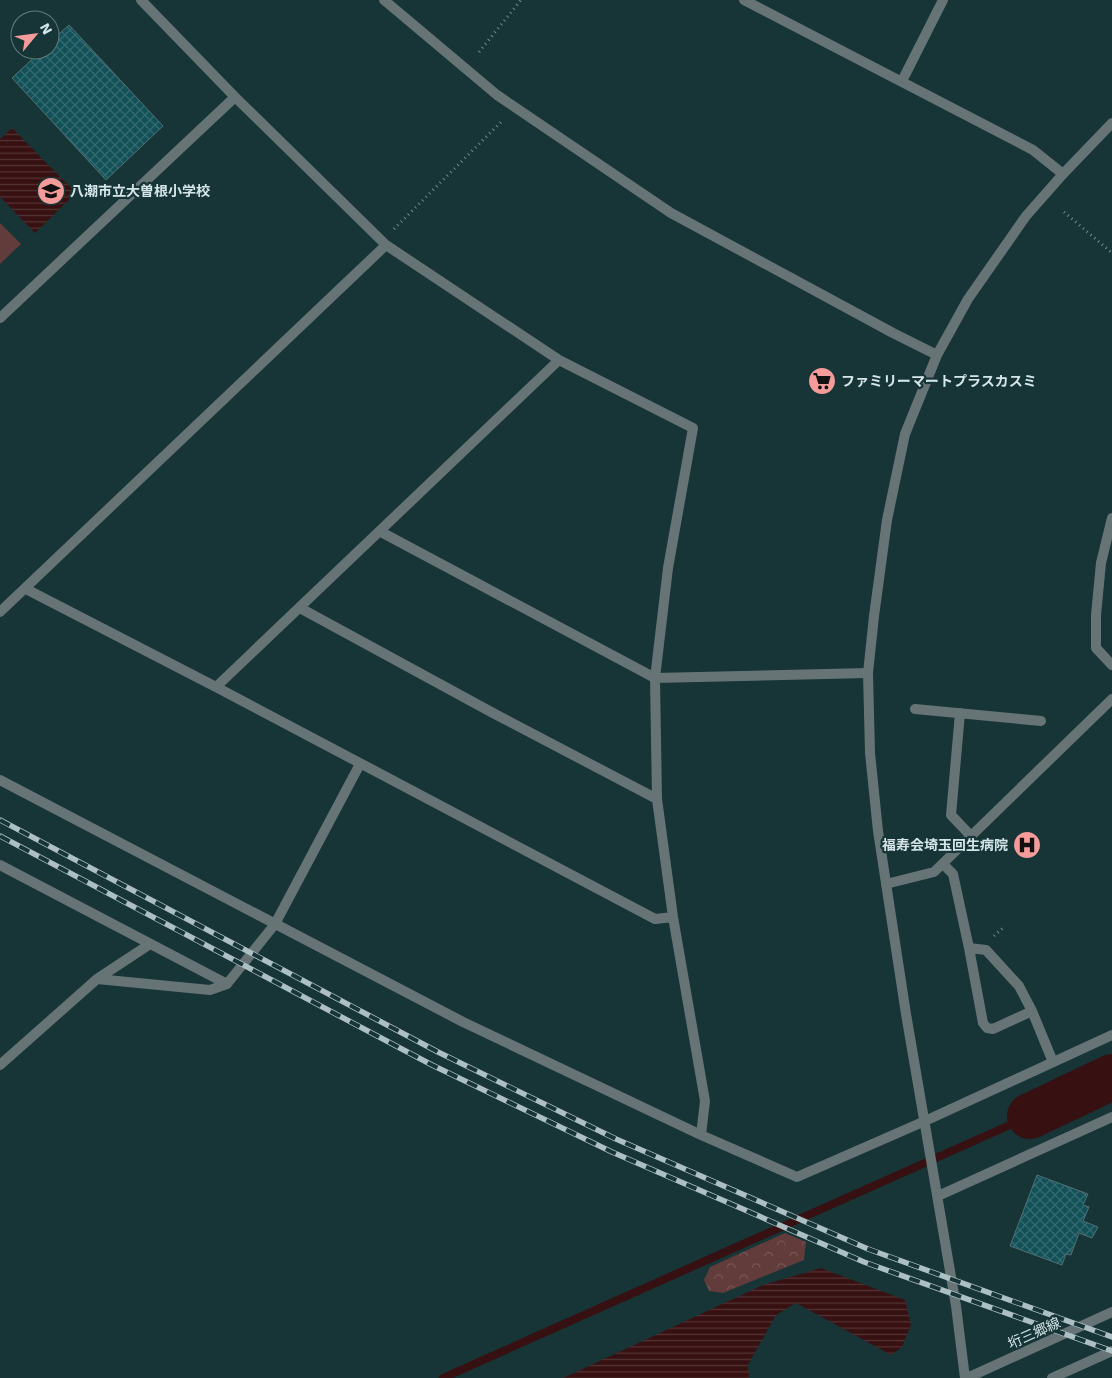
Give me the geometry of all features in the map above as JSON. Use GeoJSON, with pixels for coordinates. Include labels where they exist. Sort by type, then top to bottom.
{"type":"FeatureCollection","features":[{"type":"Feature","properties":{"kind":"street"},"geometry":{"type":"LineString","coordinates":[[141,0],[235,97],[386,245],[559,360],[693,428],[668,568],[655,678],[657,799],[672,917],[705,1101],[702,1135]]}},
{"type":"Feature","properties":{"kind":"street"},"geometry":{"type":"LineString","coordinates":[[384,0],[496,96],[671,213],[893,334],[937,355]]}},
{"type":"Feature","properties":{"kind":"street"},"geometry":{"type":"LineString","coordinates":[[744,0],[1033,150],[1063,174]]}},
{"type":"Feature","properties":{"kind":"street"},"geometry":{"type":"LineString","coordinates":[[902,81],[944,0]]}},
{"type":"Feature","properties":{"kind":"street"},"geometry":{"type":"LineString","coordinates":[[0,318],[235,97]]}},
{"type":"Feature","properties":{"kind":"street"},"geometry":{"type":"LineString","coordinates":[[966,1378],[878,831],[870,753],[868,672],[887,520],[905,434],[937,355],[968,298],[1026,216],[1112,123]]}},
{"type":"Feature","properties":{"kind":"street"},"geometry":{"type":"LineString","coordinates":[[0,612],[386,245]]}},
{"type":"Feature","properties":{"kind":"street"},"geometry":{"type":"LineString","coordinates":[[216,687],[381,532],[559,360]]}},
{"type":"Feature","properties":{"kind":"street"},"geometry":{"type":"LineString","coordinates":[[1112,518],[1101,563],[1096,615],[1096,648],[1112,665]]}},
{"type":"Feature","properties":{"kind":"street"},"geometry":{"type":"LineString","coordinates":[[381,532],[655,678],[868,672]]}},
{"type":"Feature","properties":{"kind":"street"},"geometry":{"type":"LineString","coordinates":[[26,589],[655,919],[672,917]]}},
{"type":"Feature","properties":{"kind":"street"},"geometry":{"type":"LineString","coordinates":[[300,608],[493,713],[657,799]]}},
{"type":"Feature","properties":{"kind":"street"},"geometry":{"type":"LineString","coordinates":[[886,884],[934,872],[1112,699]]}},
{"type":"Feature","properties":{"kind":"street"},"geometry":{"type":"LineString","coordinates":[[915,708],[1041,721]]}},
{"type":"Feature","properties":{"kind":"street"},"geometry":{"type":"LineString","coordinates":[[960,713],[951,815],[971,836]]}},
{"type":"Feature","properties":{"kind":"street"},"geometry":{"type":"LineString","coordinates":[[96,979],[210,990],[227,984],[275,924],[360,764]]}},
{"type":"Feature","properties":{"kind":"street"},"geometry":{"type":"LineString","coordinates":[[0,780],[463,1022],[702,1135],[797,1177],[926,1126],[1053,1062],[1112,1035]]}},
{"type":"Feature","properties":{"kind":"street"},"geometry":{"type":"LineString","coordinates":[[943,864],[953,874],[983,1023],[986,1028],[993,1028],[1032,1010]]}},
{"type":"Feature","properties":{"kind":"street"},"geometry":{"type":"LineString","coordinates":[[0,865],[227,984]]}},
{"type":"Feature","properties":{"kind":"street"},"geometry":{"type":"LineString","coordinates":[[0,1065],[96,979],[150,944]]}},
{"type":"Feature","properties":{"kind":"street"},"geometry":{"type":"LineString","coordinates":[[969,948],[986,950],[1019,986],[1032,1010],[1053,1062]]}},
{"type":"Feature","properties":{"kind":"street"},"geometry":{"type":"LineString","coordinates":[[937,1192],[1112,1118]]}},
{"type":"Feature","properties":{"kind":"street","name":"垳三郷線"},"geometry":{"type":"LineString","coordinates":[[966,1378],[1112,1312]]}},
{"type":"Feature","properties":{"kind":"street"},"geometry":{"type":"LineString","coordinates":[[1052,1378],[1112,1350]]}},
{"type":"Feature","properties":{"kind":"path"},"geometry":{"type":"LineString","coordinates":[[479,52],[521,0]]}},
{"type":"Feature","properties":{"kind":"path"},"geometry":{"type":"LineString","coordinates":[[386,245],[395,226],[515,108]]}},
{"type":"Feature","properties":{"kind":"path"},"geometry":{"type":"LineString","coordinates":[[1064,212],[1112,253]]}},
{"type":"Feature","properties":{"kind":"path"},"geometry":{"type":"LineString","coordinates":[[994,936],[1006,926]]}},
{"type":"Feature","properties":{"kind":"green space"},"geometry":{"type":"Polygon","coordinates":[[[0,223],[21,244],[0,264],[0,223]]]}},
{"type":"Feature","properties":{"kind":"green space"},"geometry":{"type":"Polygon","coordinates":[[[785,1233],[806,1242],[804,1260],[723,1293],[709,1291],[704,1280],[710,1267],[785,1233]]]}},
{"type":"Feature","properties":{"kind":"shaded area"},"geometry":{"type":"Polygon","coordinates":[[[12,128],[76,193],[35,233],[0,197],[0,139],[12,128]]]}},
{"type":"Feature","properties":{"kind":"shaded area"},"geometry":{"type":"Polygon","coordinates":[[[821,1268],[905,1300],[911,1325],[902,1347],[891,1355],[796,1303],[776,1315],[748,1365],[749,1378],[563,1378],[763,1285],[821,1268]]]}},
{"type":"Feature","properties":{"kind":"building"},"geometry":{"type":"Polygon","coordinates":[[[69,25],[163,126],[106,180],[12,78],[31,60],[60,60],[60,33],[69,25]]]}},
{"type":"Feature","properties":{"kind":"building"},"geometry":{"type":"Polygon","coordinates":[[[1037,1175],[1088,1194],[1083,1205],[1089,1207],[1083,1221],[1098,1227],[1092,1238],[1079,1233],[1071,1255],[1066,1254],[1062,1265],[1010,1246],[1037,1175]]]}},
{"type":"Feature","properties":{"kind":"waterway"},"geometry":{"type":"LineString","coordinates":[[1030,1116],[1112,1077]]}},
{"type":"Feature","properties":{"kind":"waterway"},"geometry":{"type":"LineString","coordinates":[[443,1378],[1030,1116]]}},
{"type":"Feature","properties":{"kind":"railway"},"geometry":{"type":"LineString","coordinates":[[0,820],[438,1052],[616,1139],[868,1249],[1112,1337]]}},
{"type":"Feature","properties":{"kind":"railway"},"geometry":{"type":"LineString","coordinates":[[0,836],[432,1065],[612,1152],[864,1262],[1112,1351]]}},
{"type":"Feature","properties":{"kind":"place","name":"八潮市立大曽根小学校"},"geometry":{"type":"Point","coordinates":[51,191]}},
{"type":"Feature","properties":{"kind":"place","name":"ファミリーマートプラスカスミ"},"geometry":{"type":"Point","coordinates":[822,381]}},
{"type":"Feature","properties":{"kind":"place","name":"福寿会埼玉回生病院"},"geometry":{"type":"Point","coordinates":[1027,845]}}]}
